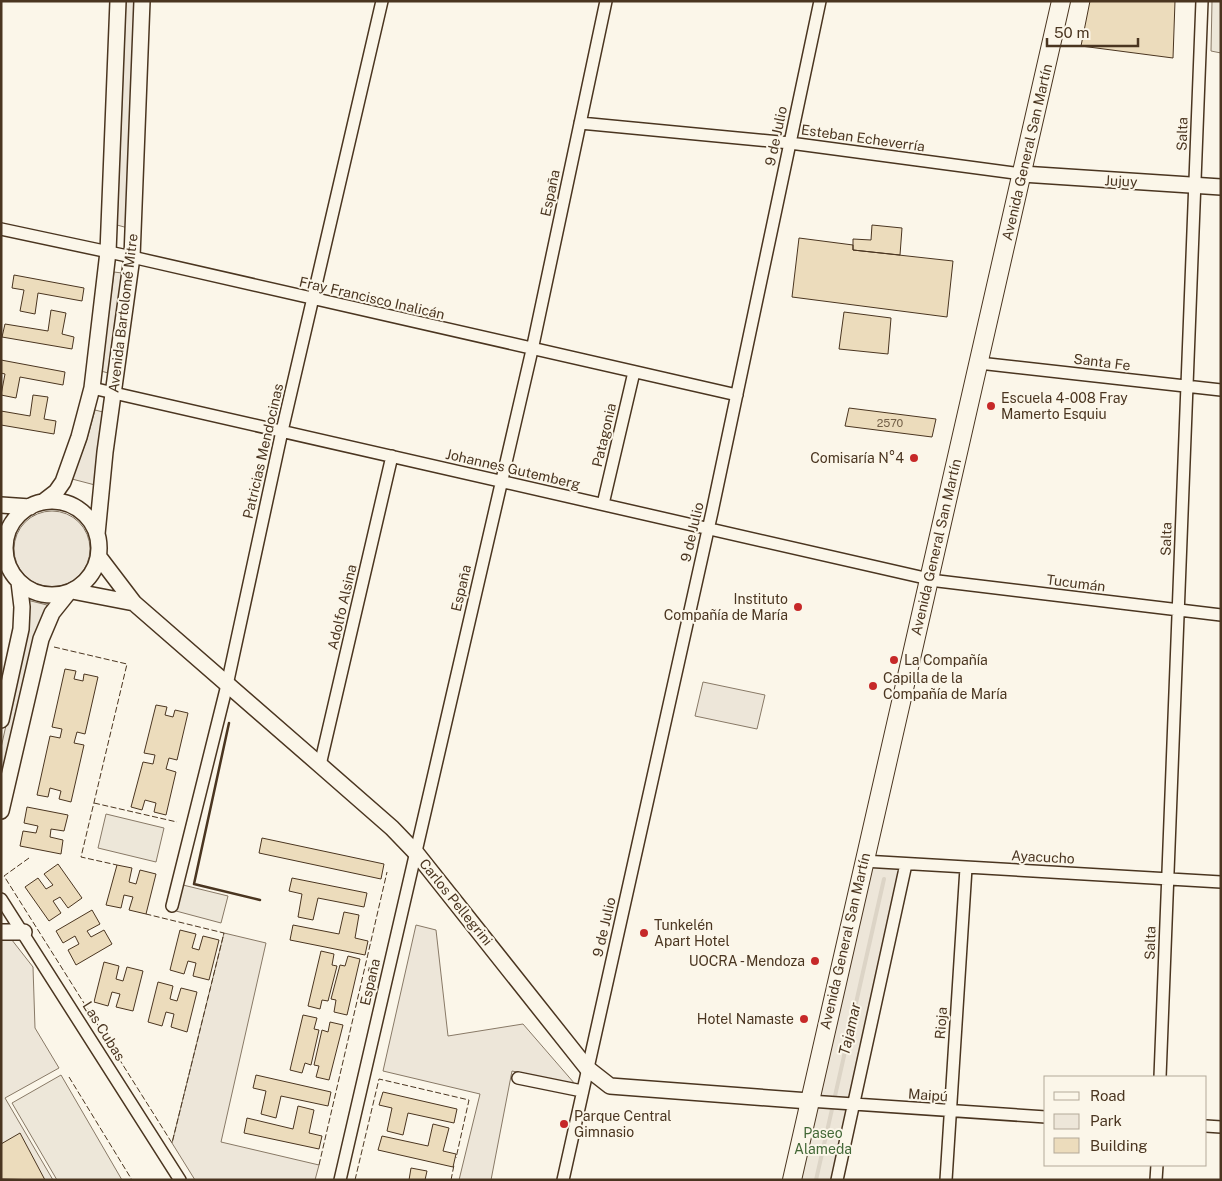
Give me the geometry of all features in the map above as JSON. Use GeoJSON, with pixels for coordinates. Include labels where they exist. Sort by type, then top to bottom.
{"type":"FeatureCollection","features":[{"type":"Feature","properties":{"kind":"main road","name":"Avenida General San Martín"},"geometry":{"type":"LineString","coordinates":[[792,1180],[863,861],[1061,1]]}},
{"type":"Feature","properties":{"kind":"street","name":"Avenida Bartolomé Mitre"},"geometry":{"type":"LineString","coordinates":[[36,504],[56,492],[63,482],[79,437],[92,388],[108,252],[118,1]]}},
{"type":"Feature","properties":{"kind":"street","name":"Avenida Bartolomé Mitre"},"geometry":{"type":"LineString","coordinates":[[97,534],[113,392],[132,257],[142,1]]}},
{"type":"Feature","properties":{"kind":"street","name":"Patricias Mendocinas"},"geometry":{"type":"LineString","coordinates":[[172,906],[228,685],[282,431],[382,1]]}},
{"type":"Feature","properties":{"kind":"street","name":"España"},"geometry":{"type":"LineString","coordinates":[[340,1180],[417,854],[532,350],[606,1]]}},
{"type":"Feature","properties":{"kind":"street","name":"9 de Julio"},"geometry":{"type":"LineString","coordinates":[[582,1091],[737,396],[820,1]]}},
{"type":"Feature","properties":{"kind":"street","name":"Salta"},"geometry":{"type":"LineString","coordinates":[[1160,1076],[1202,1]]}},
{"type":"Feature","properties":{"kind":"street","name":"Esteban Echeverría"},"geometry":{"type":"LineString","coordinates":[[580,123],[790,144],[1022,174]]}},
{"type":"Feature","properties":{"kind":"street","name":"Jujuy"},"geometry":{"type":"LineString","coordinates":[[1022,174],[1221,187]]}},
{"type":"Feature","properties":{"kind":"street","name":"Fray Francisco Inalicán"},"geometry":{"type":"LineString","coordinates":[[1,229],[132,257],[737,396]]}},
{"type":"Feature","properties":{"kind":"street","name":"Santa Fe"},"geometry":{"type":"LineString","coordinates":[[979,363],[1221,390]]}},
{"type":"Feature","properties":{"kind":"street","name":"Patagonia"},"geometry":{"type":"LineString","coordinates":[[603,504],[634,372]]}},
{"type":"Feature","properties":{"kind":"street","name":"Johannes Gutemberg"},"geometry":{"type":"LineString","coordinates":[[92,388],[928,578]]}},
{"type":"Feature","properties":{"kind":"street","name":"Adolfo Alsina"},"geometry":{"type":"LineString","coordinates":[[320,765],[392,456]]}},
{"type":"Feature","properties":{"kind":"street"},"geometry":{"type":"LineString","coordinates":[[1,505],[36,504],[53,501],[73,506],[92,522],[97,534],[99,557],[92,574],[83,584],[70,592],[52,612],[41,639],[1,810]]}},
{"type":"Feature","properties":{"kind":"street"},"geometry":{"type":"LineString","coordinates":[[36,504],[18,515],[10,527],[3,551],[10,570],[19,582],[42,594],[55,595],[70,592]]}},
{"type":"Feature","properties":{"kind":"street","name":"Carlos Pellegrini"},"geometry":{"type":"LineString","coordinates":[[99,557],[134,604],[392,828],[417,854],[587,1068],[610,1086],[809,1101]]}},
{"type":"Feature","properties":{"kind":"street","name":"Tucumán"},"geometry":{"type":"LineString","coordinates":[[928,578],[1221,615]]}},
{"type":"Feature","properties":{"kind":"street"},"geometry":{"type":"LineString","coordinates":[[1,720],[21,629],[22,607],[19,582]]}},
{"type":"Feature","properties":{"kind":"street","name":"Carlos Pellegrini"},"geometry":{"type":"LineString","coordinates":[[70,592],[134,604]]}},
{"type":"Feature","properties":{"kind":"street","name":"Ayacucho"},"geometry":{"type":"LineString","coordinates":[[863,861],[1221,882]]}},
{"type":"Feature","properties":{"kind":"street"},"geometry":{"type":"LineString","coordinates":[[837,1180],[906,864]]}},
{"type":"Feature","properties":{"kind":"street","name":"Rioja"},"geometry":{"type":"LineString","coordinates":[[946,1180],[966,868]]}},
{"type":"Feature","properties":{"kind":"street","name":"Las Cubas"},"geometry":{"type":"LineString","coordinates":[[1,899],[24,932],[180,1180]]}},
{"type":"Feature","properties":{"kind":"street"},"geometry":{"type":"LineString","coordinates":[[1,932],[24,932]]}},
{"type":"Feature","properties":{"kind":"street"},"geometry":{"type":"LineString","coordinates":[[518,1078],[582,1091],[563,1180]]}},
{"type":"Feature","properties":{"kind":"street","name":"Maipú"},"geometry":{"type":"LineString","coordinates":[[809,1101],[1044,1117]]}},
{"type":"Feature","properties":{"kind":"street"},"geometry":{"type":"LineString","coordinates":[[1207,1126],[1221,1127]]}},
{"type":"Feature","properties":{"kind":"street"},"geometry":{"type":"LineString","coordinates":[[1156,1180],[1157,1166]]}},
{"type":"Feature","properties":{"kind":"green space"},"geometry":{"type":"Polygon","coordinates":[[[126,1],[135,1],[128,228],[117,225],[126,1]]]}},
{"type":"Feature","properties":{"kind":"green space"},"geometry":{"type":"Polygon","coordinates":[[[114,272],[122,273],[108,373],[101,371],[114,272]]]}},
{"type":"Feature","properties":{"kind":"green space"},"geometry":{"type":"Polygon","coordinates":[[[95,410],[103,412],[95,485],[72,479],[87,439],[95,410]]]}},
{"type":"Feature","properties":{"kind":"green space"},"geometry":{"type":"Polygon","coordinates":[[[52,511],[67,514],[79,522],[87,534],[90,549],[87,564],[79,576],[67,584],[52,587],[37,584],[25,576],[17,564],[14,549],[17,534],[25,522],[37,514],[52,511]]]}},
{"type":"Feature","properties":{"kind":"green space"},"geometry":{"type":"Polygon","coordinates":[[[27,600],[47,605],[33,639],[1,776],[1,748],[25,639],[27,600]]]}},
{"type":"Feature","properties":{"kind":"green space"},"geometry":{"type":"Polygon","coordinates":[[[703,682],[765,695],[757,729],[695,716],[703,682]]]}},
{"type":"Feature","properties":{"kind":"green space","name":"Paseo Alameda"},"geometry":{"type":"Polygon","coordinates":[[[863,861],[906,864],[837,1180],[792,1180],[863,861]]]}},
{"type":"Feature","properties":{"kind":"green space"},"geometry":{"type":"Polygon","coordinates":[[[416,925],[436,930],[448,1036],[523,1024],[575,1084],[512,1071],[491,1180],[459,1180],[480,1094],[383,1071],[416,925]]]}},
{"type":"Feature","properties":{"kind":"green space"},"geometry":{"type":"Polygon","coordinates":[[[1,926],[33,967],[35,1028],[59,1068],[5,1098],[53,1180],[1,1180],[1,926]]]}},
{"type":"Feature","properties":{"kind":"green space"},"geometry":{"type":"Polygon","coordinates":[[[224,933],[266,943],[221,1142],[319,1165],[315,1180],[195,1180],[172,1143],[224,933]]]}},
{"type":"Feature","properties":{"kind":"shaded area"},"geometry":{"type":"Polygon","coordinates":[[[1212,1],[1221,1],[1221,53],[1211,51],[1212,1]]]}},
{"type":"Feature","properties":{"kind":"shaded area"},"geometry":{"type":"Polygon","coordinates":[[[106,814],[164,828],[156,862],[98,848],[106,814]]]}},
{"type":"Feature","properties":{"kind":"shaded area"},"geometry":{"type":"Polygon","coordinates":[[[183,885],[228,896],[221,923],[176,911],[183,885]]]}},
{"type":"Feature","properties":{"kind":"shaded area"},"geometry":{"type":"Polygon","coordinates":[[[61,1075],[122,1180],[57,1180],[12,1103],[61,1075]]]}},
{"type":"Feature","properties":{"kind":"building"},"geometry":{"type":"Polygon","coordinates":[[[1090,1],[1175,1],[1173,58],[1081,46],[1090,1]]]}},
{"type":"Feature","properties":{"kind":"building"},"geometry":{"type":"Polygon","coordinates":[[[872,225],[902,228],[900,255],[853,250],[853,239],[871,240],[872,225]]]}},
{"type":"Feature","properties":{"kind":"building"},"geometry":{"type":"Polygon","coordinates":[[[799,238],[853,245],[853,250],[953,261],[947,317],[792,297],[799,238]]]}},
{"type":"Feature","properties":{"kind":"building"},"geometry":{"type":"Polygon","coordinates":[[[14,275],[84,288],[82,301],[38,293],[35,314],[20,311],[24,290],[12,288],[14,275]]]}},
{"type":"Feature","properties":{"kind":"building"},"geometry":{"type":"Polygon","coordinates":[[[51,310],[66,313],[62,334],[74,337],[72,349],[2,337],[5,324],[48,331],[51,310]]]}},
{"type":"Feature","properties":{"kind":"building"},"geometry":{"type":"Polygon","coordinates":[[[844,312],[891,318],[888,354],[839,349],[844,312]]]}},
{"type":"Feature","properties":{"kind":"building"},"geometry":{"type":"Polygon","coordinates":[[[1,360],[65,372],[63,385],[20,377],[16,398],[1,395],[5,374],[1,373],[1,360]]]}},
{"type":"Feature","properties":{"kind":"building"},"geometry":{"type":"Polygon","coordinates":[[[33,395],[48,397],[44,419],[56,421],[54,434],[1,425],[1,411],[30,416],[33,395]]]}},
{"type":"Feature","properties":{"kind":"building"},"geometry":{"type":"Polygon","coordinates":[[[849,408],[936,419],[932,437],[845,426],[849,408]]]}},
{"type":"Feature","properties":{"kind":"building"},"geometry":{"type":"Polygon","coordinates":[[[65,669],[76,671],[74,679],[83,681],[84,674],[98,677],[85,734],[77,732],[74,743],[84,745],[71,802],[59,799],[61,791],[50,788],[48,797],[37,795],[50,736],[60,738],[62,729],[52,727],[65,669]]]}},
{"type":"Feature","properties":{"kind":"building"},"geometry":{"type":"Polygon","coordinates":[[[156,705],[167,707],[165,715],[173,717],[175,710],[188,713],[177,760],[169,758],[166,769],[176,772],[166,815],[154,812],[156,803],[145,800],[142,810],[131,807],[143,762],[153,764],[155,755],[144,753],[156,705]]]}},
{"type":"Feature","properties":{"kind":"building"},"geometry":{"type":"Polygon","coordinates":[[[27,807],[68,815],[64,831],[51,829],[50,837],[63,840],[61,854],[20,846],[23,831],[36,833],[38,826],[24,823],[27,807]]]}},
{"type":"Feature","properties":{"kind":"building"},"geometry":{"type":"Polygon","coordinates":[[[262,838],[384,864],[381,879],[259,853],[262,838]]]}},
{"type":"Feature","properties":{"kind":"building"},"geometry":{"type":"Polygon","coordinates":[[[58,864],[82,898],[68,908],[60,897],[53,901],[61,913],[49,921],[25,887],[38,878],[46,889],[53,885],[44,874],[58,864]]]}},
{"type":"Feature","properties":{"kind":"building"},"geometry":{"type":"Polygon","coordinates":[[[117,865],[132,868],[129,882],[136,884],[140,870],[156,874],[146,914],[129,910],[133,897],[124,895],[121,908],[106,905],[117,865]]]}},
{"type":"Feature","properties":{"kind":"building"},"geometry":{"type":"Polygon","coordinates":[[[292,878],[367,893],[364,907],[318,898],[313,920],[298,917],[302,894],[289,891],[292,878]]]}},
{"type":"Feature","properties":{"kind":"building"},"geometry":{"type":"Polygon","coordinates":[[[92,910],[100,924],[87,931],[91,937],[104,930],[112,944],[76,965],[68,950],[79,944],[75,936],[63,943],[56,931],[92,910]]]}},
{"type":"Feature","properties":{"kind":"building"},"geometry":{"type":"Polygon","coordinates":[[[344,912],[359,915],[355,938],[368,941],[365,955],[290,940],[293,925],[339,934],[344,912]]]}},
{"type":"Feature","properties":{"kind":"building"},"geometry":{"type":"Polygon","coordinates":[[[180,930],[196,934],[192,948],[199,950],[203,936],[219,940],[209,980],[193,976],[196,963],[188,961],[184,974],[170,970],[180,930]]]}},
{"type":"Feature","properties":{"kind":"building"},"geometry":{"type":"Polygon","coordinates":[[[321,951],[334,954],[332,965],[337,966],[328,1001],[322,1000],[320,1009],[308,1006],[321,951]]]}},
{"type":"Feature","properties":{"kind":"building"},"geometry":{"type":"Polygon","coordinates":[[[348,956],[360,959],[347,1015],[334,1012],[336,1000],[331,999],[340,965],[345,966],[348,956]]]}},
{"type":"Feature","properties":{"kind":"building"},"geometry":{"type":"Polygon","coordinates":[[[104,962],[119,966],[116,979],[123,981],[127,967],[143,971],[133,1011],[116,1007],[120,994],[112,992],[108,1006],[94,1002],[104,962]]]}},
{"type":"Feature","properties":{"kind":"building"},"geometry":{"type":"Polygon","coordinates":[[[158,982],[173,986],[170,999],[177,1001],[181,988],[197,992],[187,1032],[171,1027],[174,1014],[166,1012],[162,1026],[148,1022],[158,982]]]}},
{"type":"Feature","properties":{"kind":"building"},"geometry":{"type":"Polygon","coordinates":[[[303,1015],[317,1018],[314,1029],[319,1030],[311,1065],[305,1063],[302,1073],[290,1070],[303,1015]]]}},
{"type":"Feature","properties":{"kind":"building"},"geometry":{"type":"Polygon","coordinates":[[[330,1022],[343,1025],[329,1080],[316,1077],[319,1066],[314,1065],[322,1030],[328,1032],[330,1022]]]}},
{"type":"Feature","properties":{"kind":"building"},"geometry":{"type":"Polygon","coordinates":[[[256,1075],[331,1092],[328,1106],[281,1096],[276,1118],[261,1114],[266,1091],[253,1088],[256,1075]]]}},
{"type":"Feature","properties":{"kind":"building"},"geometry":{"type":"Polygon","coordinates":[[[383,1092],[457,1109],[454,1123],[408,1113],[403,1135],[387,1131],[392,1108],[379,1105],[383,1092]]]}},
{"type":"Feature","properties":{"kind":"building"},"geometry":{"type":"Polygon","coordinates":[[[298,1106],[314,1110],[309,1133],[322,1136],[319,1149],[244,1133],[247,1118],[293,1129],[298,1106]]]}},
{"type":"Feature","properties":{"kind":"building"},"geometry":{"type":"Polygon","coordinates":[[[433,1124],[449,1128],[443,1151],[456,1154],[453,1167],[378,1150],[382,1136],[428,1146],[433,1124]]]}},
{"type":"Feature","properties":{"kind":"building"},"geometry":{"type":"Polygon","coordinates":[[[20,1133],[45,1180],[1,1179],[1,1144],[20,1133]]]}},
{"type":"Feature","properties":{"kind":"building"},"geometry":{"type":"Polygon","coordinates":[[[411,1168],[427,1171],[425,1180],[409,1180],[411,1168]]]}},
{"type":"Feature","properties":{"kind":"waterway","name":"Tajamar"},"geometry":{"type":"LineString","coordinates":[[816,1180],[884,879]]}},
{"type":"Feature","properties":{"kind":"fence"},"geometry":{"type":"LineString","coordinates":[[54,647],[127,664],[81,857],[117,865]]}},
{"type":"Feature","properties":{"kind":"fence"},"geometry":{"type":"LineString","coordinates":[[94,803],[177,822]]}},
{"type":"Feature","properties":{"kind":"fence"},"geometry":{"type":"LineString","coordinates":[[29,858],[4,876],[172,1143],[224,933],[146,914]]}},
{"type":"Feature","properties":{"kind":"fence"},"geometry":{"type":"LineString","coordinates":[[319,1165],[387,872]]}},
{"type":"Feature","properties":{"kind":"fence"},"geometry":{"type":"LineString","coordinates":[[69,1077],[132,1180]]}},
{"type":"Feature","properties":{"kind":"fence"},"geometry":{"type":"LineString","coordinates":[[355,1180],[379,1079],[469,1100],[456,1158]]}},
{"type":"Feature","properties":{"kind":"fence"},"geometry":{"type":"LineString","coordinates":[[451,1180],[454,1165]]}},
{"type":"Feature","properties":{"kind":"wall"},"geometry":{"type":"LineString","coordinates":[[229,723],[194,884],[260,900]]}},
{"type":"Feature","properties":{"kind":"place","name":"Escuela 4-008 Fray Mamerto Esquiu"},"geometry":{"type":"Point","coordinates":[991,406]}},
{"type":"Feature","properties":{"kind":"place","name":"Comisaría N°4"},"geometry":{"type":"Point","coordinates":[914,458]}},
{"type":"Feature","properties":{"kind":"place","name":"Instituto Compañía de María"},"geometry":{"type":"Point","coordinates":[798,607]}},
{"type":"Feature","properties":{"kind":"place","name":"La Compañía"},"geometry":{"type":"Point","coordinates":[894,660]}},
{"type":"Feature","properties":{"kind":"place","name":"Capilla de la Compañía de María"},"geometry":{"type":"Point","coordinates":[873,686]}},
{"type":"Feature","properties":{"kind":"place","name":"Tunkelén Apart Hotel"},"geometry":{"type":"Point","coordinates":[644,933]}},
{"type":"Feature","properties":{"kind":"place","name":"UOCRA - Mendoza"},"geometry":{"type":"Point","coordinates":[815,961]}},
{"type":"Feature","properties":{"kind":"place","name":"Hotel Namaste"},"geometry":{"type":"Point","coordinates":[804,1019]}},
{"type":"Feature","properties":{"kind":"place","name":"Parque Central Gimnasio"},"geometry":{"type":"Point","coordinates":[564,1124]}}]}
